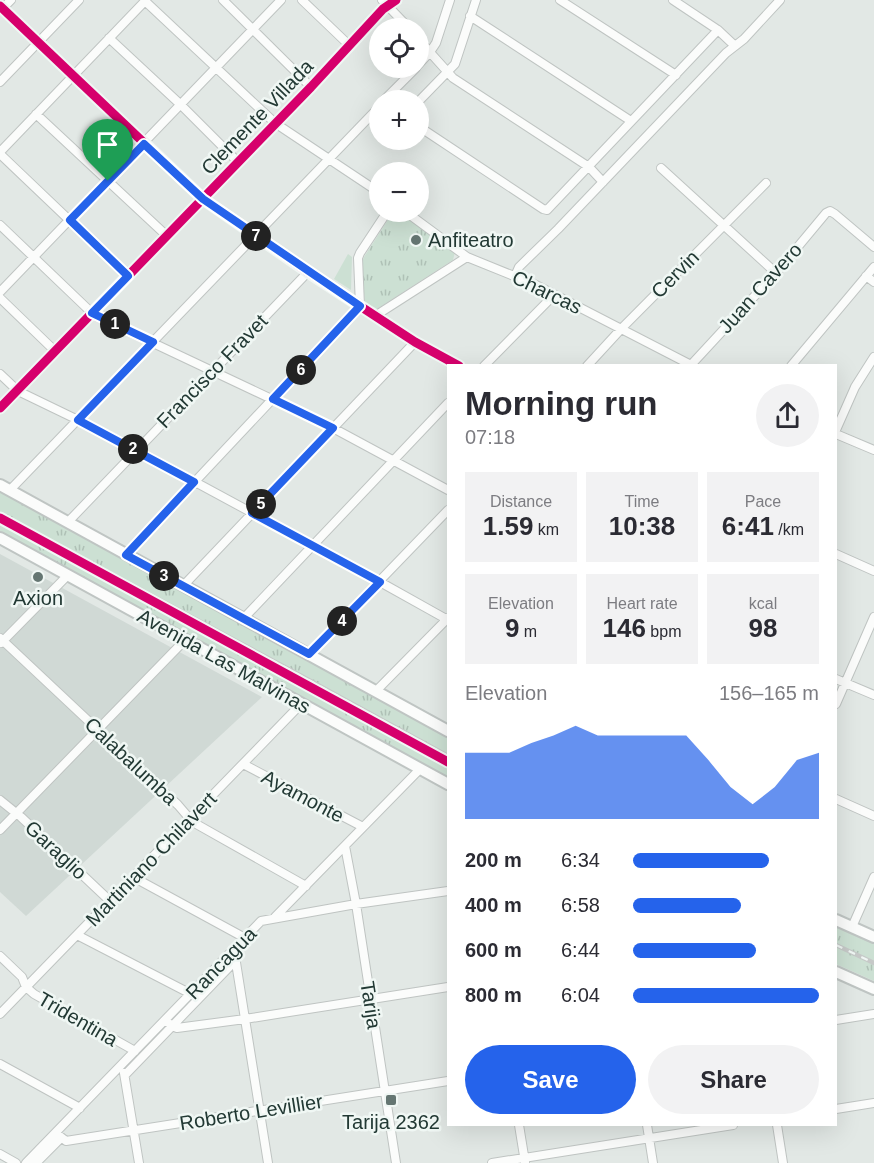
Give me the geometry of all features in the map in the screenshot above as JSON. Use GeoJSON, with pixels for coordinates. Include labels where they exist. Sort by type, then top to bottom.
{"type":"FeatureCollection","features":[{"type":"Feature","properties":{"kind":"main road"},"geometry":{"type":"LineString","coordinates":[[0,485],[447,728]]}},
{"type":"Feature","properties":{"kind":"main road","name":"Avenida Las Malvinas"},"geometry":{"type":"LineString","coordinates":[[0,538],[447,783]]}},
{"type":"Feature","properties":{"kind":"main road"},"geometry":{"type":"LineString","coordinates":[[837,920],[874,937]]}},
{"type":"Feature","properties":{"kind":"main road"},"geometry":{"type":"LineString","coordinates":[[837,972],[874,989]]}},
{"type":"Feature","properties":{"kind":"street"},"geometry":{"type":"LineString","coordinates":[[11,0],[1,8],[203,199],[375,316],[415,342],[455,364]]}},
{"type":"Feature","properties":{"kind":"street"},"geometry":{"type":"LineString","coordinates":[[0,82],[79,0]]}},
{"type":"Feature","properties":{"kind":"street"},"geometry":{"type":"LineString","coordinates":[[223,0],[311,87]]}},
{"type":"Feature","properties":{"kind":"street"},"geometry":{"type":"LineString","coordinates":[[0,292],[282,0]]}},
{"type":"Feature","properties":{"kind":"street"},"geometry":{"type":"LineString","coordinates":[[302,0],[350,46]]}},
{"type":"Feature","properties":{"kind":"street","name":"Clemente Villada"},"geometry":{"type":"LineString","coordinates":[[0,408],[350,46],[385,3],[396,0]]}},
{"type":"Feature","properties":{"kind":"street"},"geometry":{"type":"LineString","coordinates":[[450,0],[430,52],[453,78],[589,167],[603,182]]}},
{"type":"Feature","properties":{"kind":"street"},"geometry":{"type":"LineString","coordinates":[[429,91],[457,60],[476,0]]}},
{"type":"Feature","properties":{"kind":"street"},"geometry":{"type":"LineString","coordinates":[[560,0],[676,75]]}},
{"type":"Feature","properties":{"kind":"street"},"geometry":{"type":"LineString","coordinates":[[673,0],[718,30],[735,46]]}},
{"type":"Feature","properties":{"kind":"street"},"geometry":{"type":"LineString","coordinates":[[514,276],[519,267],[780,0]]}},
{"type":"Feature","properties":{"kind":"street"},"geometry":{"type":"LineString","coordinates":[[128,276],[0,153],[145,1],[275,123],[369,185]]}},
{"type":"Feature","properties":{"kind":"street"},"geometry":{"type":"LineString","coordinates":[[385,3],[399,18]]}},
{"type":"Feature","properties":{"kind":"street"},"geometry":{"type":"LineString","coordinates":[[470,16],[631,121]]}},
{"type":"Feature","properties":{"kind":"street"},"geometry":{"type":"LineString","coordinates":[[429,133],[547,210],[718,30]]}},
{"type":"Feature","properties":{"kind":"street"},"geometry":{"type":"LineString","coordinates":[[109,38],[238,162]]}},
{"type":"Feature","properties":{"kind":"street"},"geometry":{"type":"LineString","coordinates":[[394,90],[406,78]]}},
{"type":"Feature","properties":{"kind":"street"},"geometry":{"type":"LineString","coordinates":[[36,114],[166,236]]}},
{"type":"Feature","properties":{"kind":"street"},"geometry":{"type":"LineString","coordinates":[[10,490],[369,116]]}},
{"type":"Feature","properties":{"kind":"street"},"geometry":{"type":"LineString","coordinates":[[661,168],[776,273]]}},
{"type":"Feature","properties":{"kind":"street","name":"Cervin"},"geometry":{"type":"LineString","coordinates":[[588,364],[766,183]]}},
{"type":"Feature","properties":{"kind":"street","name":"Juan Cavero"},"geometry":{"type":"LineString","coordinates":[[693,364],[776,273],[826,213],[830,211],[835,214],[874,247]]}},
{"type":"Feature","properties":{"kind":"street"},"geometry":{"type":"LineString","coordinates":[[126,555],[360,306],[358,258],[380,222]]}},
{"type":"Feature","properties":{"kind":"street","name":"Charcas"},"geometry":{"type":"LineString","coordinates":[[420,222],[467,257],[536,285],[687,364]]}},
{"type":"Feature","properties":{"kind":"street"},"geometry":{"type":"LineString","coordinates":[[0,225],[92,313],[333,428],[447,489]]}},
{"type":"Feature","properties":{"kind":"street"},"geometry":{"type":"LineString","coordinates":[[375,316],[467,257]]}},
{"type":"Feature","properties":{"kind":"street"},"geometry":{"type":"LineString","coordinates":[[793,364],[874,267]]}},
{"type":"Feature","properties":{"kind":"street","name":"Francisco Fravet"},"geometry":{"type":"LineString","coordinates":[[68,522],[308,272]]}},
{"type":"Feature","properties":{"kind":"street"},"geometry":{"type":"LineString","coordinates":[[866,276],[874,282]]}},
{"type":"Feature","properties":{"kind":"street"},"geometry":{"type":"LineString","coordinates":[[486,364],[554,295]]}},
{"type":"Feature","properties":{"kind":"street"},"geometry":{"type":"LineString","coordinates":[[0,298],[56,352]]}},
{"type":"Feature","properties":{"kind":"street"},"geometry":{"type":"LineString","coordinates":[[183,586],[415,342]]}},
{"type":"Feature","properties":{"kind":"street"},"geometry":{"type":"LineString","coordinates":[[837,432],[855,387],[874,357]]}},
{"type":"Feature","properties":{"kind":"street"},"geometry":{"type":"LineString","coordinates":[[0,374],[18,391],[136,450],[447,618]]}},
{"type":"Feature","properties":{"kind":"street"},"geometry":{"type":"LineString","coordinates":[[243,619],[447,404]]}},
{"type":"Feature","properties":{"kind":"street"},"geometry":{"type":"LineString","coordinates":[[837,435],[874,450]]}},
{"type":"Feature","properties":{"kind":"street"},"geometry":{"type":"LineString","coordinates":[[309,654],[447,511]]}},
{"type":"Feature","properties":{"kind":"street"},"geometry":{"type":"LineString","coordinates":[[837,554],[874,571]]}},
{"type":"Feature","properties":{"kind":"street"},"geometry":{"type":"LineString","coordinates":[[1,641],[68,576]]}},
{"type":"Feature","properties":{"kind":"street"},"geometry":{"type":"LineString","coordinates":[[837,702],[874,617]]}},
{"type":"Feature","properties":{"kind":"street"},"geometry":{"type":"LineString","coordinates":[[376,691],[447,620]]}},
{"type":"Feature","properties":{"kind":"street"},"geometry":{"type":"LineString","coordinates":[[0,830],[185,640]]}},
{"type":"Feature","properties":{"kind":"street","name":"Calabalumba"},"geometry":{"type":"LineString","coordinates":[[1,641],[178,805],[190,819],[306,886]]}},
{"type":"Feature","properties":{"kind":"street"},"geometry":{"type":"LineString","coordinates":[[837,679],[874,695]]}},
{"type":"Feature","properties":{"kind":"street","name":"Martiniano Chilavert"},"geometry":{"type":"LineString","coordinates":[[0,1014],[302,704]]}},
{"type":"Feature","properties":{"kind":"street","name":"Ayamonte"},"geometry":{"type":"LineString","coordinates":[[243,764],[363,827]]}},
{"type":"Feature","properties":{"kind":"street","name":"Rancagua"},"geometry":{"type":"LineString","coordinates":[[125,1075],[172,1026],[194,997],[261,921],[273,918],[420,769]]}},
{"type":"Feature","properties":{"kind":"street","name":"Garaglio"},"geometry":{"type":"LineString","coordinates":[[0,800],[110,901]]}},
{"type":"Feature","properties":{"kind":"street"},"geometry":{"type":"LineString","coordinates":[[837,800],[874,816]]}},
{"type":"Feature","properties":{"kind":"street","name":"Tarija"},"geometry":{"type":"LineString","coordinates":[[345,846],[396,1163]]}},
{"type":"Feature","properties":{"kind":"street"},"geometry":{"type":"LineString","coordinates":[[133,877],[245,938]]}},
{"type":"Feature","properties":{"kind":"street"},"geometry":{"type":"LineString","coordinates":[[852,927],[874,877]]}},
{"type":"Feature","properties":{"kind":"street"},"geometry":{"type":"LineString","coordinates":[[273,918],[447,891]]}},
{"type":"Feature","properties":{"kind":"street"},"geometry":{"type":"LineString","coordinates":[[77,935],[194,997]]}},
{"type":"Feature","properties":{"kind":"street"},"geometry":{"type":"LineString","coordinates":[[234,950],[268,1163]]}},
{"type":"Feature","properties":{"kind":"street","name":"Tridentina"},"geometry":{"type":"LineString","coordinates":[[0,956],[22,977],[26,987],[34,994],[135,1051]]}},
{"type":"Feature","properties":{"kind":"street","name":"Rancagua"},"geometry":{"type":"LineString","coordinates":[[36,1163],[80,1108],[165,1020],[236,960]]}},
{"type":"Feature","properties":{"kind":"street"},"geometry":{"type":"LineString","coordinates":[[165,1020],[177,1028],[447,987]]}},
{"type":"Feature","properties":{"kind":"street"},"geometry":{"type":"LineString","coordinates":[[837,1020],[874,1014]]}},
{"type":"Feature","properties":{"kind":"street"},"geometry":{"type":"LineString","coordinates":[[0,1064],[80,1108]]}},
{"type":"Feature","properties":{"kind":"street"},"geometry":{"type":"LineString","coordinates":[[120,1066],[125,1075],[139,1163]]}},
{"type":"Feature","properties":{"kind":"street","name":"Roberto Levillier"},"geometry":{"type":"LineString","coordinates":[[58,1135],[66,1141],[447,1081]]}},
{"type":"Feature","properties":{"kind":"street"},"geometry":{"type":"LineString","coordinates":[[837,1109],[874,1103]]}},
{"type":"Feature","properties":{"kind":"street"},"geometry":{"type":"LineString","coordinates":[[519,1126],[525,1160]]}},
{"type":"Feature","properties":{"kind":"street"},"geometry":{"type":"LineString","coordinates":[[647,1126],[653,1163]]}},
{"type":"Feature","properties":{"kind":"street"},"geometry":{"type":"LineString","coordinates":[[492,1163],[525,1160],[726,1126]]}},
{"type":"Feature","properties":{"kind":"street"},"geometry":{"type":"LineString","coordinates":[[777,1126],[783,1163]]}},
{"type":"Feature","properties":{"kind":"street","name":"Rancagua"},"geometry":{"type":"LineString","coordinates":[[26,1163],[58,1135]]}},
{"type":"Feature","properties":{"kind":"street"},"geometry":{"type":"LineString","coordinates":[[0,1154],[16,1163]]}},
{"type":"Feature","properties":{"kind":"shaded area"},"geometry":{"type":"Polygon","coordinates":[[[0,554],[262,697],[26,916],[0,892],[0,554]]]}},
{"type":"Feature","properties":{"kind":"green space"},"geometry":{"type":"Polygon","coordinates":[[[387,222],[414,222],[455,252],[453,260],[377,309],[365,302],[361,264],[387,222]]]}},
{"type":"Feature","properties":{"kind":"green space"},"geometry":{"type":"Polygon","coordinates":[[[348,254],[352,257],[351,290],[334,279],[348,254]]]}},
{"type":"Feature","properties":{"kind":"green space"},"geometry":{"type":"Polygon","coordinates":[[[0,487],[447,733],[447,777],[0,531],[0,487]]]}},
{"type":"Feature","properties":{"kind":"green space"},"geometry":{"type":"Polygon","coordinates":[[[837,927],[874,944],[874,981],[837,964],[837,927]]]}},
{"type":"Feature","properties":{"kind":"railway"},"geometry":{"type":"LineString","coordinates":[[0,514],[447,755]]}},
{"type":"Feature","properties":{"kind":"railway"},"geometry":{"type":"LineString","coordinates":[[837,945],[874,963]]}},
{"type":"Feature","properties":{"kind":"cycle path"},"geometry":{"type":"LineString","coordinates":[[0,408],[311,87],[383,9],[396,0]]}},
{"type":"Feature","properties":{"kind":"cycle path"},"geometry":{"type":"LineString","coordinates":[[0,6],[203,199],[308,272],[415,342],[455,364]]}},
{"type":"Feature","properties":{"kind":"cycle path"},"geometry":{"type":"LineString","coordinates":[[0,518],[447,761]]}},
{"type":"Feature","properties":{"kind":"place","name":"Anfiteatro"},"geometry":{"type":"Point","coordinates":[416,240]}},
{"type":"Feature","properties":{"kind":"place","name":"Axion"},"geometry":{"type":"Point","coordinates":[38,577]}},
{"type":"Feature","properties":{"kind":"place","name":"Tarija 2362"},"geometry":{"type":"Point","coordinates":[391,1100]}},
{"type":"Feature","properties":{"kind":"route"},"geometry":{"type":"LineString","coordinates":[[144,144],[203,199],[360,306],[273,399],[333,428],[252,513],[380,582],[309,654],[126,555],[194,482],[78,420],[153,342],[92,313],[128,276],[70,220],[108,181],[144,144]]}}]}
